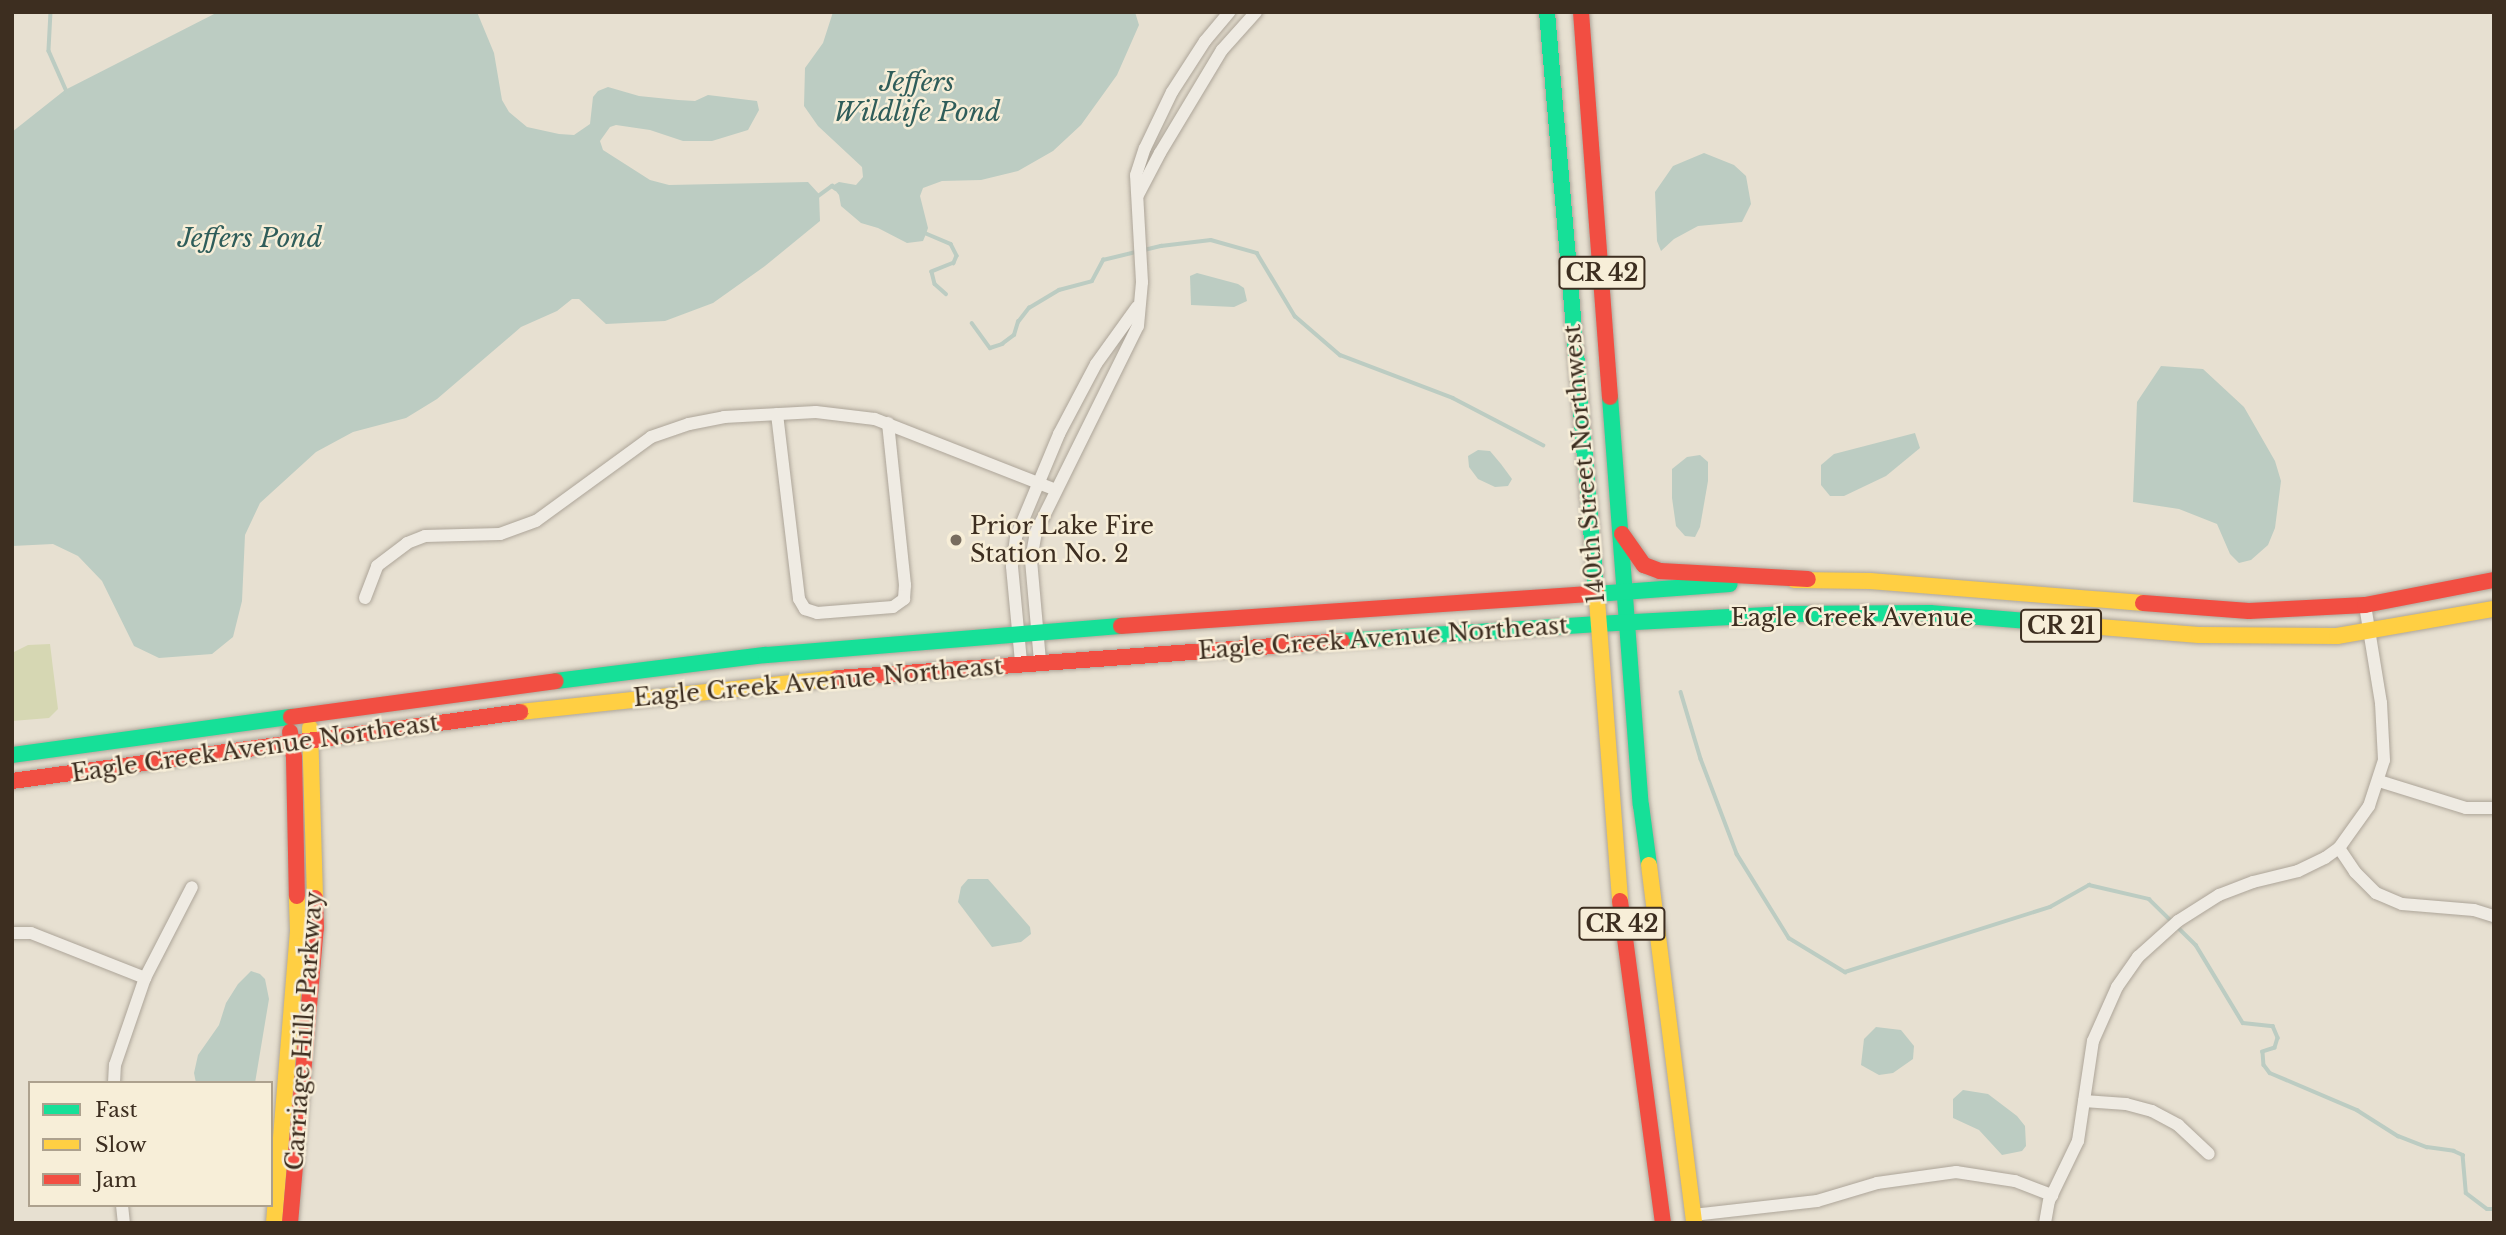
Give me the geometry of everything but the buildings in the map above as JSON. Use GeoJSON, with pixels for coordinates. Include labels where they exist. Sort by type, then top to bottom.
{"type":"FeatureCollection","features":[{"type":"Feature","properties":{"kind":"main road","name":"140th Street Northwest"},"geometry":{"type":"LineString","coordinates":[[1547,12],[1559,172],[1588,469],[1597,624]]}},
{"type":"Feature","properties":{"kind":"main road","name":"140th Street Northwest"},"geometry":{"type":"LineString","coordinates":[[1579,12],[1583,30],[1627,622]]}},
{"type":"Feature","properties":{"kind":"main road"},"geometry":{"type":"LineString","coordinates":[[1622,534],[1644,565],[1660,571],[1808,579]]}},
{"type":"Feature","properties":{"kind":"main road","name":"Eagle Creek Avenue"},"geometry":{"type":"LineString","coordinates":[[1626,592],[1808,579],[2249,611],[2365,605],[2494,580]]}},
{"type":"Feature","properties":{"kind":"main road","name":"Eagle Creek Avenue Northeast"},"geometry":{"type":"LineString","coordinates":[[12,755],[766,655],[1017,633],[1626,592]]}},
{"type":"Feature","properties":{"kind":"main road","name":"Eagle Creek Avenue"},"geometry":{"type":"LineString","coordinates":[[1627,622],[1787,614],[1930,613],[2199,635],[2337,636],[2494,609]]}},
{"type":"Feature","properties":{"kind":"main road","name":"Eagle Creek Avenue Northeast"},"geometry":{"type":"LineString","coordinates":[[12,781],[614,701],[1040,661],[1627,622]]}},
{"type":"Feature","properties":{"kind":"main road","name":"CR 42"},"geometry":{"type":"LineString","coordinates":[[1627,622],[1641,805],[1694,1219]]}},
{"type":"Feature","properties":{"kind":"main road","name":"CR 42"},"geometry":{"type":"LineString","coordinates":[[1597,624],[1616,873],[1663,1223]]}},
{"type":"Feature","properties":{"kind":"main road","name":"Carriage Hills Parkway"},"geometry":{"type":"LineString","coordinates":[[290,1222],[316,928],[309,714]]}},
{"type":"Feature","properties":{"kind":"main road","name":"Carriage Hills Parkway"},"geometry":{"type":"LineString","coordinates":[[273,1223],[298,931],[292,743],[287,717]]}},
{"type":"Feature","properties":{"kind":"street"},"geometry":{"type":"LineString","coordinates":[[1040,661],[1031,559],[1036,532],[1138,326],[1137,307],[1142,282],[1136,175],[1145,148],[1172,92],[1205,41],[1229,12]]}},
{"type":"Feature","properties":{"kind":"street"},"geometry":{"type":"LineString","coordinates":[[1138,195],[1222,50],[1256,12]]}},
{"type":"Feature","properties":{"kind":"street"},"geometry":{"type":"LineString","coordinates":[[1021,663],[1013,566],[1016,537],[1036,484],[1096,364],[1137,307]]}},
{"type":"Feature","properties":{"kind":"street"},"geometry":{"type":"LineString","coordinates":[[365,598],[377,566],[407,543],[425,536],[500,534],[536,521],[651,437],[689,424],[724,417],[816,412],[876,419],[1056,491]]}},
{"type":"Feature","properties":{"kind":"street"},"geometry":{"type":"LineString","coordinates":[[777,414],[799,599],[805,609],[817,613],[893,607],[904,598],[905,585],[888,424]]}},
{"type":"Feature","properties":{"kind":"street"},"geometry":{"type":"LineString","coordinates":[[2045,1223],[2052,1195],[2078,1142],[2093,1041],[2118,986],[2138,957],[2178,921],[2220,895],[2253,881],[2298,871],[2339,848],[2369,806],[2384,760],[2381,703],[2365,605]]}},
{"type":"Feature","properties":{"kind":"street"},"geometry":{"type":"LineString","coordinates":[[2379,781],[2466,808],[2494,808]]}},
{"type":"Feature","properties":{"kind":"street"},"geometry":{"type":"LineString","coordinates":[[2339,848],[2355,872],[2376,893],[2402,904],[2474,909],[2494,916]]}},
{"type":"Feature","properties":{"kind":"street"},"geometry":{"type":"LineString","coordinates":[[114,1081],[115,1065],[145,978],[192,887]]}},
{"type":"Feature","properties":{"kind":"street"},"geometry":{"type":"LineString","coordinates":[[12,933],[31,933],[145,978]]}},
{"type":"Feature","properties":{"kind":"street"},"geometry":{"type":"LineString","coordinates":[[2084,1101],[2126,1104],[2152,1111],[2178,1125],[2209,1154]]}},
{"type":"Feature","properties":{"kind":"street"},"geometry":{"type":"LineString","coordinates":[[1694,1219],[1817,1201],[1877,1183],[1956,1172],[2015,1181],[2052,1195]]}},
{"type":"Feature","properties":{"kind":"street"},"geometry":{"type":"LineString","coordinates":[[273,1223],[290,1222]]}},
{"type":"Feature","properties":{"kind":"green space"},"geometry":{"type":"Polygon","coordinates":[[[50,644],[58,709],[49,718],[12,721],[12,653],[28,645],[50,644]]]}},
{"type":"Feature","properties":{"kind":"water","name":"Jeffers Pond"},"geometry":{"type":"Polygon","coordinates":[[[218,12],[477,12],[494,53],[502,100],[509,112],[527,127],[559,134],[574,135],[590,124],[593,97],[598,91],[608,87],[639,96],[678,100],[695,101],[708,95],[757,101],[759,110],[748,130],[712,141],[683,141],[650,130],[616,125],[610,127],[600,141],[603,150],[650,180],[669,185],[808,182],[819,194],[820,221],[765,266],[713,303],[665,321],[606,324],[579,299],[572,299],[557,311],[521,327],[437,399],[406,418],[353,432],[316,452],[260,503],[245,535],[242,601],[233,637],[212,654],[159,658],[134,646],[102,581],[78,556],[53,544],[12,546],[12,132],[65,90],[218,12]]]}},
{"type":"Feature","properties":{"kind":"water","name":"Jeffers Wildlife Pond"},"geometry":{"type":"Polygon","coordinates":[[[833,12],[1135,12],[1139,25],[1117,75],[1081,125],[1053,151],[1018,171],[981,180],[942,181],[923,188],[920,196],[928,228],[923,241],[907,243],[878,228],[861,223],[841,206],[839,195],[832,186],[839,182],[856,185],[863,177],[862,167],[818,126],[804,106],[805,68],[823,43],[833,12]]]}},
{"type":"Feature","properties":{"kind":"water"},"geometry":{"type":"Polygon","coordinates":[[[1704,153],[1734,165],[1746,176],[1751,204],[1742,222],[1698,226],[1674,239],[1661,251],[1657,241],[1655,192],[1673,166],[1704,153]]]}},
{"type":"Feature","properties":{"kind":"water"},"geometry":{"type":"Polygon","coordinates":[[[1197,273],[1238,284],[1244,288],[1247,301],[1234,307],[1191,305],[1190,276],[1197,273]]]}},
{"type":"Feature","properties":{"kind":"water"},"geometry":{"type":"Polygon","coordinates":[[[2161,366],[2203,369],[2244,407],[2275,461],[2281,481],[2275,528],[2268,545],[2251,560],[2239,563],[2230,554],[2217,524],[2179,509],[2133,502],[2137,402],[2161,366]]]}},
{"type":"Feature","properties":{"kind":"water"},"geometry":{"type":"Polygon","coordinates":[[[1915,433],[1920,448],[1886,476],[1844,496],[1830,496],[1821,485],[1821,465],[1834,454],[1915,433]]]}},
{"type":"Feature","properties":{"kind":"water"},"geometry":{"type":"Polygon","coordinates":[[[1478,450],[1490,451],[1501,464],[1512,479],[1508,486],[1495,487],[1478,479],[1469,467],[1468,456],[1478,450]]]}},
{"type":"Feature","properties":{"kind":"water"},"geometry":{"type":"Polygon","coordinates":[[[1700,455],[1708,462],[1708,481],[1700,527],[1695,537],[1685,536],[1676,526],[1672,469],[1687,457],[1700,455]]]}},
{"type":"Feature","properties":{"kind":"water"},"geometry":{"type":"Polygon","coordinates":[[[968,879],[988,879],[1030,927],[1031,934],[1021,942],[992,947],[958,902],[961,887],[968,879]]]}},
{"type":"Feature","properties":{"kind":"water"},"geometry":{"type":"Polygon","coordinates":[[[251,971],[260,974],[265,979],[269,999],[255,1081],[196,1081],[194,1073],[198,1055],[219,1025],[226,1003],[238,984],[251,971]]]}},
{"type":"Feature","properties":{"kind":"water"},"geometry":{"type":"Polygon","coordinates":[[[1876,1027],[1901,1030],[1914,1046],[1913,1059],[1893,1073],[1879,1075],[1861,1065],[1864,1039],[1876,1027]]]}},
{"type":"Feature","properties":{"kind":"water"},"geometry":{"type":"Polygon","coordinates":[[[1963,1090],[1988,1094],[2017,1116],[2025,1126],[2026,1146],[2022,1151],[2002,1155],[1979,1130],[1953,1118],[1953,1099],[1963,1090]]]}},
{"type":"Feature","properties":{"kind":"waterway"},"geometry":{"type":"LineString","coordinates":[[51,12],[49,51],[68,94]]}},
{"type":"Feature","properties":{"kind":"waterway"},"geometry":{"type":"LineString","coordinates":[[817,197],[832,186],[836,189]]}},
{"type":"Feature","properties":{"kind":"waterway"},"geometry":{"type":"LineString","coordinates":[[925,233],[951,244],[957,256],[954,263],[932,272],[935,284],[946,294]]}},
{"type":"Feature","properties":{"kind":"waterway"},"geometry":{"type":"LineString","coordinates":[[972,323],[990,348],[1002,344],[1014,335],[1018,322],[1029,308],[1059,290],[1092,281],[1103,260],[1161,246],[1211,240],[1257,253],[1295,316],[1340,355],[1453,398],[1543,445]]}},
{"type":"Feature","properties":{"kind":"waterway"},"geometry":{"type":"LineString","coordinates":[[1681,692],[1701,759],[1737,854],[1789,938],[1845,972],[2050,907],[2089,885],[2149,899],[2196,945],[2243,1023],[2273,1026],[2278,1038],[2275,1048],[2263,1052],[2264,1065],[2270,1073],[2357,1110],[2398,1136],[2427,1147],[2463,1155],[2466,1193],[2487,1209],[2494,1209]]}},
{"type":"Feature","properties":{"kind":"traffic: fast"},"geometry":{"type":"LineString","coordinates":[[1547,12],[1596,587]]}},
{"type":"Feature","properties":{"kind":"traffic: fast"},"geometry":{"type":"LineString","coordinates":[[1610,397],[1641,805],[1649,865]]}},
{"type":"Feature","properties":{"kind":"traffic: fast"},"geometry":{"type":"LineString","coordinates":[[1596,594],[1730,584]]}},
{"type":"Feature","properties":{"kind":"traffic: fast"},"geometry":{"type":"LineString","coordinates":[[1597,624],[1787,614],[1930,613],[2075,625]]}},
{"type":"Feature","properties":{"kind":"traffic: fast"},"geometry":{"type":"LineString","coordinates":[[1342,641],[1597,624]]}},
{"type":"Feature","properties":{"kind":"traffic: fast"},"geometry":{"type":"LineString","coordinates":[[556,681],[766,655],[1121,626]]}},
{"type":"Feature","properties":{"kind":"traffic: fast"},"geometry":{"type":"LineString","coordinates":[[12,755],[291,717]]}},
{"type":"Feature","properties":{"kind":"traffic: slow"},"geometry":{"type":"LineString","coordinates":[[1794,580],[1870,581],[2143,603]]}},
{"type":"Feature","properties":{"kind":"traffic: slow"},"geometry":{"type":"LineString","coordinates":[[1596,587],[1620,901]]}},
{"type":"Feature","properties":{"kind":"traffic: slow"},"geometry":{"type":"LineString","coordinates":[[2075,625],[2199,635],[2337,636],[2494,609]]}},
{"type":"Feature","properties":{"kind":"traffic: slow"},"geometry":{"type":"LineString","coordinates":[[520,712],[838,678]]}},
{"type":"Feature","properties":{"kind":"traffic: slow"},"geometry":{"type":"LineString","coordinates":[[310,728],[315,898]]}},
{"type":"Feature","properties":{"kind":"traffic: slow"},"geometry":{"type":"LineString","coordinates":[[1649,865],[1694,1223]]}},
{"type":"Feature","properties":{"kind":"traffic: slow"},"geometry":{"type":"LineString","coordinates":[[274,1223],[298,931],[297,896]]}},
{"type":"Feature","properties":{"kind":"traffic: jam"},"geometry":{"type":"LineString","coordinates":[[1581,12],[1610,397]]}},
{"type":"Feature","properties":{"kind":"traffic: jam"},"geometry":{"type":"LineString","coordinates":[[1622,534],[1644,565],[1660,571],[1808,579]]}},
{"type":"Feature","properties":{"kind":"traffic: jam"},"geometry":{"type":"LineString","coordinates":[[2143,603],[2249,611],[2365,605],[2494,580]]}},
{"type":"Feature","properties":{"kind":"traffic: jam"},"geometry":{"type":"LineString","coordinates":[[1121,626],[1596,594]]}},
{"type":"Feature","properties":{"kind":"traffic: jam"},"geometry":{"type":"LineString","coordinates":[[838,678],[1342,641]]}},
{"type":"Feature","properties":{"kind":"traffic: jam"},"geometry":{"type":"LineString","coordinates":[[291,717],[556,681]]}},
{"type":"Feature","properties":{"kind":"traffic: jam"},"geometry":{"type":"LineString","coordinates":[[12,781],[520,712]]}},
{"type":"Feature","properties":{"kind":"traffic: jam"},"geometry":{"type":"LineString","coordinates":[[290,732],[294,758],[297,896]]}},
{"type":"Feature","properties":{"kind":"traffic: jam"},"geometry":{"type":"LineString","coordinates":[[290,1223],[316,928],[315,898]]}},
{"type":"Feature","properties":{"kind":"traffic: jam"},"geometry":{"type":"LineString","coordinates":[[1620,901],[1663,1223]]}},
{"type":"Feature","properties":{"kind":"place","name":"Prior Lake Fire Station No. 2"},"geometry":{"type":"Point","coordinates":[956,540]}}]}
